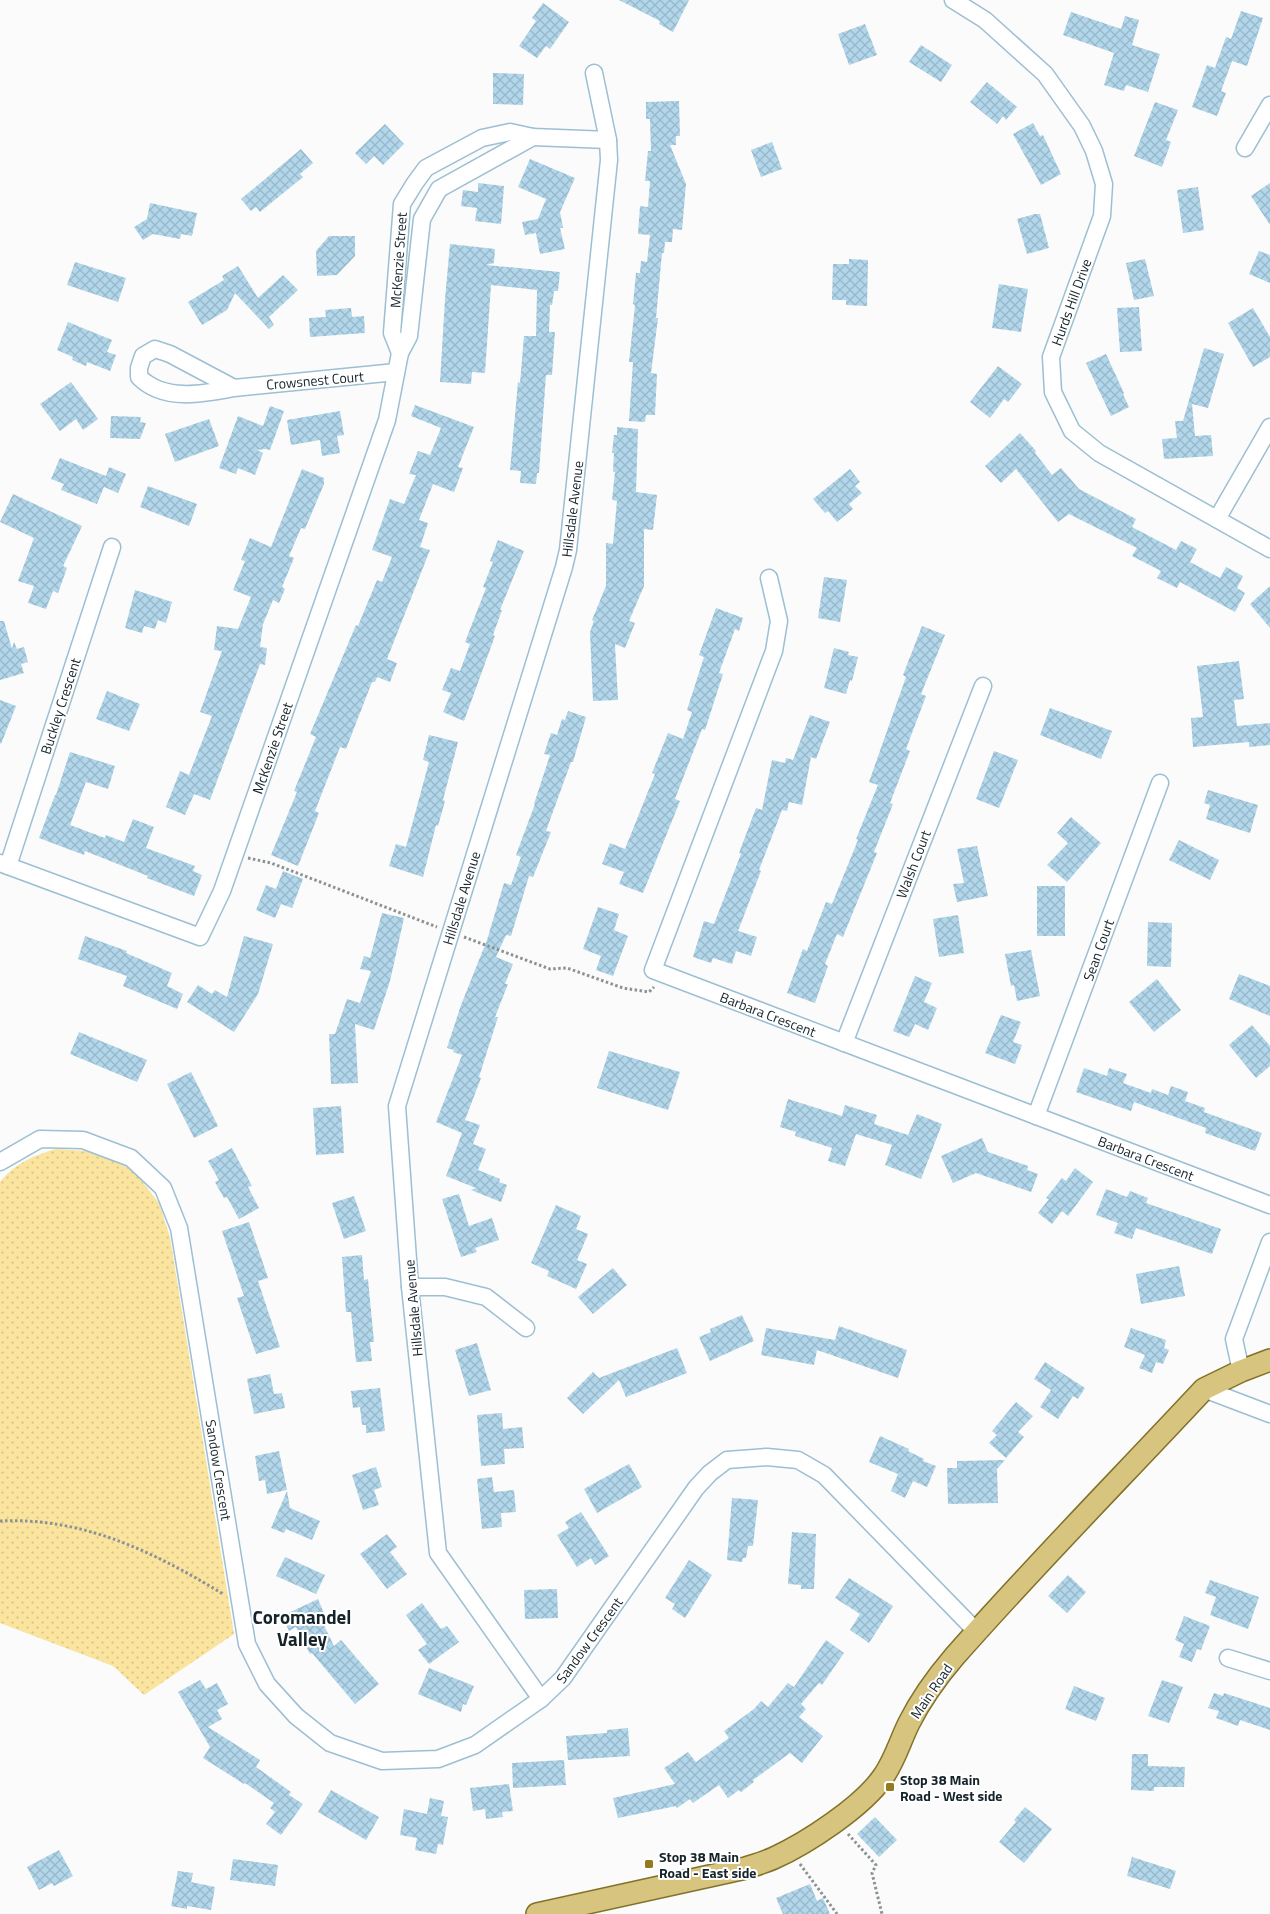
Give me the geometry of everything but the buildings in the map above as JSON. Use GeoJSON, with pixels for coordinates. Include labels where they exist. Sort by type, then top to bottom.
{"type":"FeatureCollection","features":[{"type":"Feature","properties":{"kind":"main road","name":"Main Road"},"geometry":{"type":"LineString","coordinates":[[537,1914],[746,1868],[774,1859],[818,1832],[864,1798],[882,1778],[896,1755],[908,1723],[939,1674],[976,1632],[1204,1389],[1240,1371],[1270,1360]]}},
{"type":"Feature","properties":{"kind":"street","name":"Hurds Hill Drive"},"geometry":{"type":"LineString","coordinates":[[954,0],[985,20],[1045,74],[1082,126],[1094,151],[1104,184],[1102,216],[1051,356],[1053,392],[1072,430],[1099,453],[1270,549]]}},
{"type":"Feature","properties":{"kind":"street","name":"Hillsdale Avenue"},"geometry":{"type":"LineString","coordinates":[[541,1699],[438,1554],[410,1287],[397,1106],[562,576],[568,550],[609,160],[608,140],[594,73]]}},
{"type":"Feature","properties":{"kind":"street"},"geometry":{"type":"LineString","coordinates":[[1245,148],[1270,105]]}},
{"type":"Feature","properties":{"kind":"street","name":"McKenzie Street"},"geometry":{"type":"LineString","coordinates":[[400,353],[392,334],[402,204],[414,183],[426,168],[482,138],[510,132],[533,137],[608,140]]}},
{"type":"Feature","properties":{"kind":"street","name":"McKenzie Street"},"geometry":{"type":"LineString","coordinates":[[4,865],[200,937],[222,891],[387,420],[400,353],[409,336],[422,219],[439,189],[533,137]]}},
{"type":"Feature","properties":{"kind":"street","name":"Crowsnest Court"},"geometry":{"type":"LineString","coordinates":[[234,388],[170,354],[155,350],[143,356],[139,368],[139,377],[148,386],[168,394],[207,393],[234,388],[396,372]]}},
{"type":"Feature","properties":{"kind":"street"},"geometry":{"type":"LineString","coordinates":[[1217,519],[1270,427]]}},
{"type":"Feature","properties":{"kind":"street","name":"Buckley Crescent"},"geometry":{"type":"LineString","coordinates":[[4,865],[112,547]]}},
{"type":"Feature","properties":{"kind":"street"},"geometry":{"type":"LineString","coordinates":[[667,975],[653,970],[774,651],[779,621],[769,578]]}},
{"type":"Feature","properties":{"kind":"street","name":"Walsh Court"},"geometry":{"type":"LineString","coordinates":[[844,1043],[983,686]]}},
{"type":"Feature","properties":{"kind":"street","name":"Sean Court"},"geometry":{"type":"LineString","coordinates":[[1036,1116],[1160,784]]}},
{"type":"Feature","properties":{"kind":"street","name":"Barbara Crescent"},"geometry":{"type":"LineString","coordinates":[[667,975],[1270,1206]]}},
{"type":"Feature","properties":{"kind":"street","name":"Sandow Crescent"},"geometry":{"type":"LineString","coordinates":[[0,1162],[40,1139],[83,1140],[131,1158],[163,1188],[179,1228],[247,1644],[267,1684],[296,1716],[330,1743],[382,1760],[438,1759],[475,1745],[541,1699],[563,1678],[696,1488],[710,1473],[727,1460],[768,1456],[798,1460],[824,1475],[976,1632]]}},
{"type":"Feature","properties":{"kind":"street"},"geometry":{"type":"LineString","coordinates":[[1240,1371],[1234,1339],[1270,1242]]}},
{"type":"Feature","properties":{"kind":"street"},"geometry":{"type":"LineString","coordinates":[[410,1287],[445,1287],[486,1297],[526,1328]]}},
{"type":"Feature","properties":{"kind":"street"},"geometry":{"type":"LineString","coordinates":[[1204,1389],[1270,1414]]}},
{"type":"Feature","properties":{"kind":"street"},"geometry":{"type":"LineString","coordinates":[[1228,1658],[1270,1671]]}},
{"type":"Feature","properties":{"kind":"path"},"geometry":{"type":"LineString","coordinates":[[234,855],[272,863],[451,933],[550,969],[567,968],[623,988],[649,992],[667,975]]}},
{"type":"Feature","properties":{"kind":"path"},"geometry":{"type":"LineString","coordinates":[[0,1521],[22,1520],[78,1527],[122,1542],[185,1571],[241,1605]]}},
{"type":"Feature","properties":{"kind":"path"},"geometry":{"type":"LineString","coordinates":[[849,1835],[876,1865],[872,1874],[882,1914]]}},
{"type":"Feature","properties":{"kind":"path"},"geometry":{"type":"LineString","coordinates":[[790,1850],[836,1914]]}},
{"type":"Feature","properties":{"kind":"shaded area"},"geometry":{"type":"Polygon","coordinates":[[[56,1149],[87,1151],[121,1163],[137,1175],[159,1203],[170,1237],[234,1634],[144,1695],[113,1666],[0,1623],[0,1182],[18,1165],[40,1154],[56,1149]]]}},
{"type":"Feature","properties":{"kind":"place","name":"Stop 38 Main Road - West side"},"geometry":{"type":"Point","coordinates":[890,1787]}},
{"type":"Feature","properties":{"kind":"place","name":"Stop 38 Main Road - East side"},"geometry":{"type":"Point","coordinates":[649,1864]}},
{"type":"Feature","properties":{"kind":"district","name":"Coromandel Valley"},"geometry":{"type":"Point","coordinates":[302,1627]}}]}
